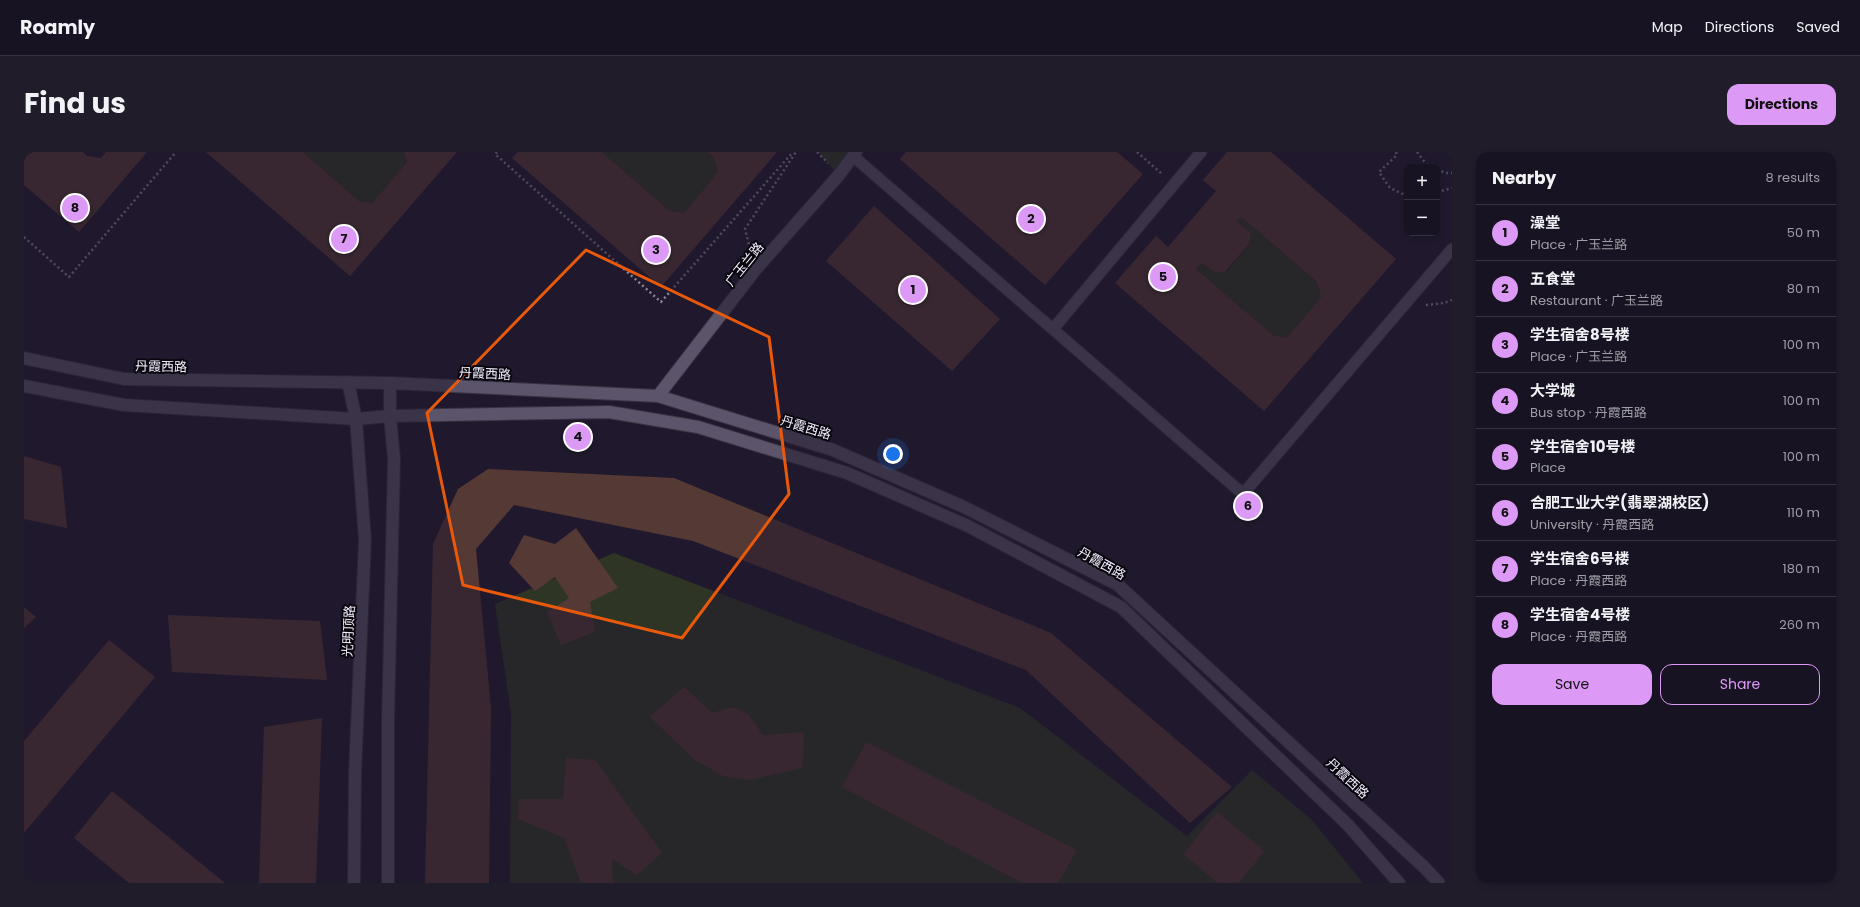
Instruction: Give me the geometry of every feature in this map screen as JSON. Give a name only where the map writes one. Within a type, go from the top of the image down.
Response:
[{"type":"main road","name":"广玉兰路","points":[[658,396],[756,270],[839,175],[854,154]]},
{"type":"main road","name":"丹霞西路","points":[[24,358],[124,379],[390,383],[658,396],[833,450],[964,507],[1118,585],[1440,883]]},
{"type":"main road","name":"光明顶路","points":[[348,382],[356,419],[366,540],[356,773],[354,883]]},
{"type":"main road","points":[[388,883],[388,721],[394,459],[390,416],[390,383]]},
{"type":"main road","points":[[24,386],[124,405],[356,419],[390,416],[608,412],[698,427],[847,473],[968,526],[1121,607],[1348,825],[1399,883]]},
{"type":"lane","points":[[1053,329],[1201,152]]},
{"type":"lane","points":[[854,154],[1243,494],[1452,249]]},
{"type":"path","points":[[24,237],[69,277],[176,152]]},
{"type":"path","points":[[496,153],[661,302],[794,152]]},
{"type":"path","points":[[756,270],[745,229],[794,152]]},
{"type":"path","points":[[1137,152],[1174,185]]},
{"type":"path","points":[[1396,152],[1397,155],[1379,172],[1390,188],[1404,195]]},
{"type":"path","points":[[1417,152],[1426,164]]},
{"type":"path","points":[[1440,170],[1445,173],[1452,173]]},
{"type":"path","points":[[1440,191],[1452,188]]},
{"type":"highlighted area","points":[[586,250],[769,337],[789,494],[682,638],[463,585],[427,413]]},
{"type":"green space","points":[[303,152],[404,152],[407,162],[372,203],[359,201]]},
{"type":"green space","points":[[602,152],[707,152],[714,158],[718,172],[684,213],[670,211]]},
{"type":"green space","points":[[817,152],[856,152],[839,175]]},
{"type":"green space","points":[[1241,217],[1317,282],[1321,297],[1287,338],[1273,335],[1196,269],[1202,263],[1215,272],[1226,272],[1249,244],[1251,233],[1237,221]]},
{"type":"green space","points":[[614,553],[1020,708],[1187,836],[1252,770],[1311,819],[1363,883],[510,883],[511,713],[495,604]]},
{"type":"building","points":[[24,152],[83,152],[87,156],[101,158],[106,152],[147,152],[79,232],[24,185]]},
{"type":"building","points":[[206,152],[303,152],[359,201],[372,203],[407,162],[404,152],[457,152],[350,276]]},
{"type":"building","points":[[518,152],[602,152],[670,211],[684,213],[718,172],[714,158],[707,152],[777,152],[661,287],[512,158]]},
{"type":"building","points":[[906,152],[1117,152],[1143,174],[1045,285],[900,159]]},
{"type":"building","points":[[1227,152],[1271,152],[1396,259],[1264,411],[1115,283],[1156,236],[1168,247],[1216,191],[1203,180]],"holes":[[[1241,217],[1317,282],[1321,297],[1287,338],[1273,335],[1196,269],[1202,263],[1215,272],[1225,272],[1249,244],[1251,233],[1237,221]]]},
{"type":"building","points":[[874,206],[1000,319],[952,371],[826,261]]},
{"type":"building","points":[[24,456],[61,467],[67,528],[24,519]]},
{"type":"building","points":[[488,469],[674,478],[1051,633],[1232,787],[1190,823],[1026,670],[693,541],[514,505],[476,549],[491,708],[489,883],[425,883],[433,544],[458,489]]},
{"type":"building","points":[[576,528],[618,588],[590,602],[595,632],[561,645],[547,612],[569,598],[555,577],[535,591],[509,563],[524,535],[555,544]]},
{"type":"building","points":[[24,607],[36,617],[24,628]]},
{"type":"building","points":[[168,615],[320,621],[327,680],[172,672]]},
{"type":"building","points":[[109,640],[155,677],[24,833],[24,741]]},
{"type":"building","points":[[684,687],[712,713],[733,707],[749,715],[763,735],[804,732],[803,768],[749,780],[723,776],[695,760],[650,717]]},
{"type":"building","points":[[322,718],[316,883],[259,883],[264,727]]},
{"type":"building","points":[[866,742],[1077,850],[1058,883],[1022,883],[842,787]]},
{"type":"building","points":[[566,758],[595,760],[662,853],[637,875],[612,859],[613,883],[581,883],[564,838],[518,819],[519,799],[563,799]]},
{"type":"building","points":[[112,791],[225,883],[129,883],[74,838]]},
{"type":"building","points":[[1217,812],[1265,851],[1238,883],[1218,883],[1183,854]]},
{"type":"place","name":"学生宿舍4号楼","points":[[75,208]]},
{"type":"place","name":"五食堂","points":[[1031,219]]},
{"type":"place","name":"学生宿舍6号楼","points":[[344,239]]},
{"type":"place","name":"学生宿舍8号楼","points":[[656,250]]},
{"type":"place","name":"学生宿舍10号楼","points":[[1163,277]]},
{"type":"place","name":"澡堂","points":[[913,290]]},
{"type":"place","name":"大学城","points":[[578,437]]},
{"type":"place","name":"合肥工业大学(翡翠湖校区)","points":[[1248,506]]}]
